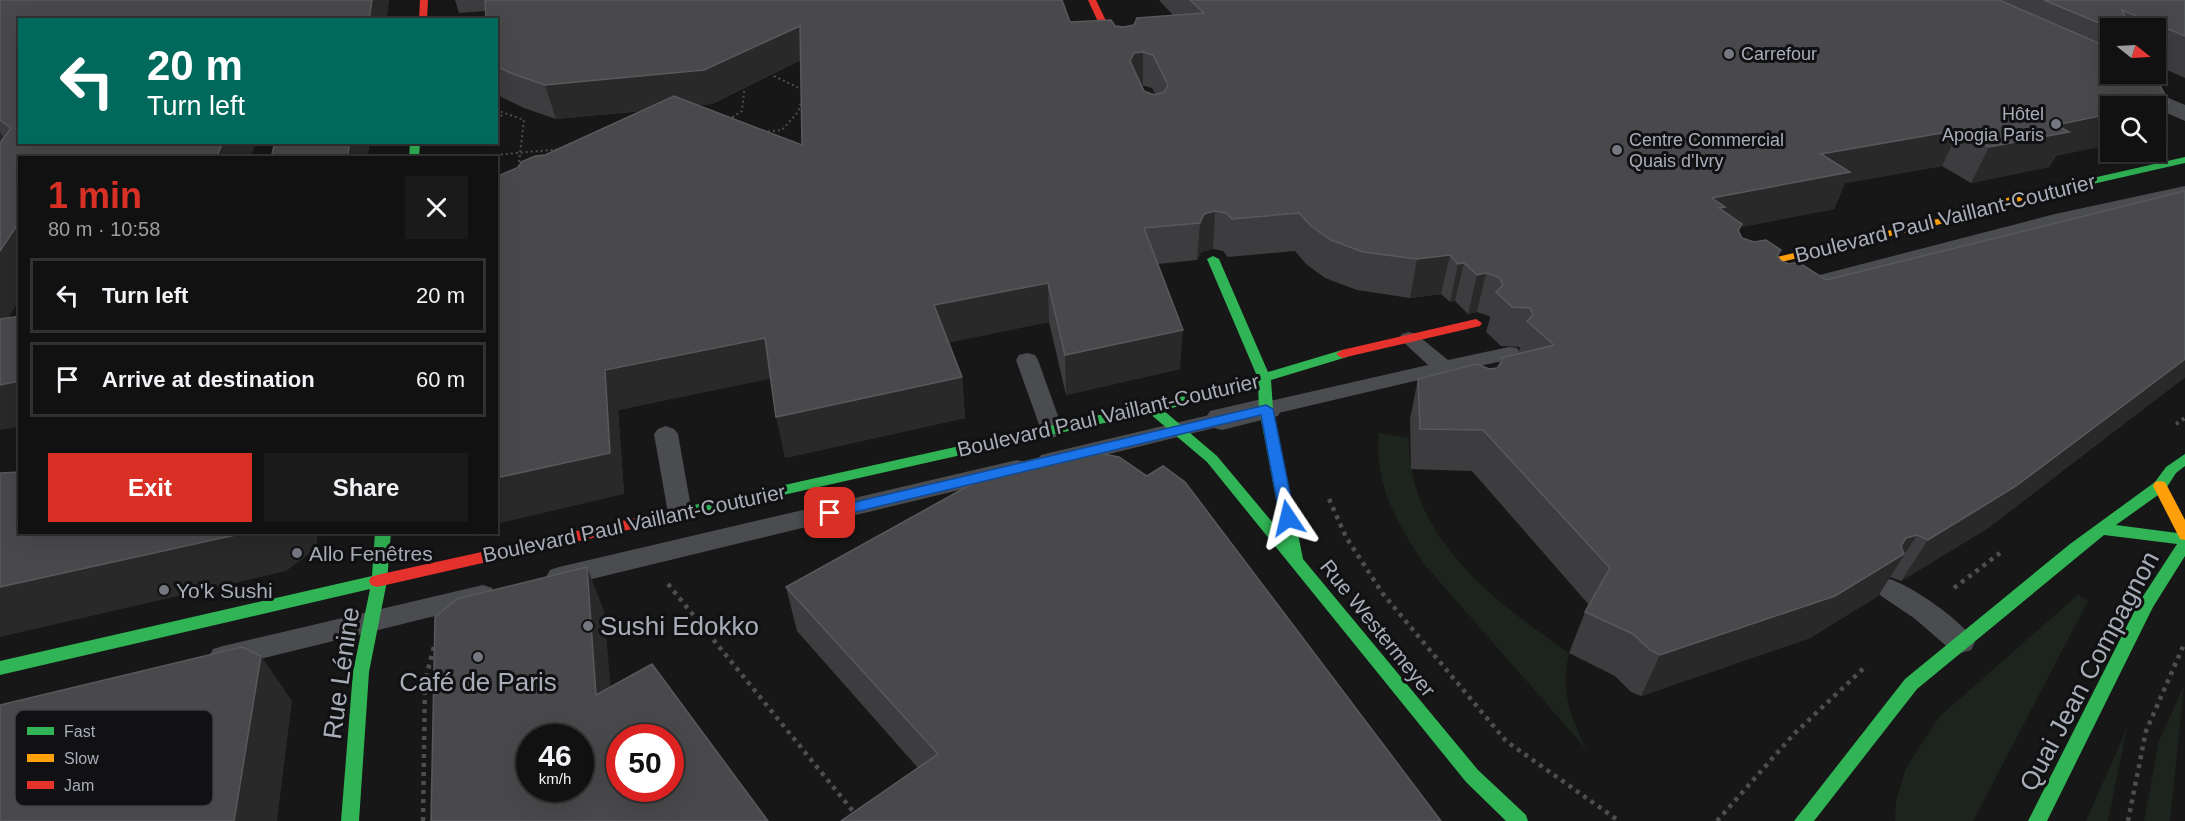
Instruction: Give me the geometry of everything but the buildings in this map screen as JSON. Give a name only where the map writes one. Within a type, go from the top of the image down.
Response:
[{"type":"main road","points":[[423,18],[424,0]]},
{"type":"main road","points":[[1092,0],[1104,26],[1118,38],[1123,51]]},
{"type":"main road","name":"Boulevard Paul Vaillant-Couturier","points":[[1739,269],[1966,215],[2017,198],[2185,160]]},
{"type":"main road","name":"Rue Westermeyer","points":[[1213,259],[1265,394],[1295,561],[1472,776],[1519,821]]},
{"type":"main road","name":"Boulevard Paul Vaillant-Couturier","points":[[0,668],[1205,396],[1265,394],[1359,349],[1476,323]]},
{"type":"main road","points":[[1152,408],[1212,459],[1295,561]]},
{"type":"main road","points":[[1803,821],[1911,684],[2075,548],[2160,486],[2171,470],[2185,459]]},
{"type":"main road","points":[[2160,486],[2185,535]]},
{"type":"main road","points":[[2103,529],[2185,542]]},
{"type":"main road","name":"Rue Lénine","points":[[350,821],[361,672],[379,581],[383,534]]},
{"type":"main road","name":"Quai Jean Compagnon","points":[[2037,821],[2145,604],[2185,542]]},
{"type":"street","points":[[2120,84],[2185,114]]},
{"type":"street","name":"Boulevard Paul Vaillant-Couturier","points":[[1222,419],[1265,394]]},
{"type":"lane","name":"Boulevard Paul Vaillant-Couturier","points":[[1783,291],[2055,219],[2185,191]]},
{"type":"lane","points":[[1409,338],[1444,366],[1466,388]]},
{"type":"lane","name":"Boulevard Paul Vaillant-Couturier","points":[[1265,394],[1444,366],[1509,353]]},
{"type":"lane","points":[[1027,360],[1052,430]]},
{"type":"lane","name":"Boulevard Paul Vaillant-Couturier","points":[[194,664],[1222,419]]},
{"type":"lane","points":[[666,434],[680,513]]},
{"type":"lane","points":[[1890,589],[1924,611],[1961,642]]},
{"type":"path","points":[[759,132],[782,130],[798,112],[805,91],[774,76],[771,68]]},
{"type":"path","points":[[725,122],[742,111],[745,80]]},
{"type":"path","points":[[498,111],[524,120],[522,152],[516,179]]},
{"type":"path","points":[[498,117],[506,113]]},
{"type":"path","points":[[481,156],[569,148]]},
{"type":"path","name":"Rue Westermeyer","points":[[1327,495],[1346,537],[1383,594],[1506,741],[1619,821]]},
{"type":"path","points":[[645,557],[861,821]]},
{"type":"path","points":[[2128,821],[2146,731],[2185,642]]},
{"type":"path","points":[[423,821],[425,681]]},
{"type":"shaded area","points":[[1379,433],[1409,438],[1412,474],[1423,506],[1439,536],[1461,564],[1513,612],[1569,653],[1566,667],[1568,703],[1587,750],[1425,565],[1415,550],[1397,519],[1384,486],[1378,451]]},
{"type":"shaded area","points":[[2078,595],[2088,601],[1973,821],[1895,821],[1896,801],[1906,768],[1939,717]]},
{"type":"shaded area","points":[[2184,686],[2170,821],[2144,821],[2159,741]]},
{"type":"shaded area","points":[[2127,728],[2108,821],[2086,821]]},
{"type":"traffic: fast","points":[[414,156],[415,144]]},
{"type":"traffic: fast","points":[[2053,190],[2185,160]]},
{"type":"traffic: fast","points":[[1213,259],[1264,378],[1266,409],[1295,559]]},
{"type":"traffic: fast","points":[[640,522],[1205,396],[1342,354]]},
{"type":"traffic: fast","points":[[1152,408],[1212,459],[1472,776],[1519,821]]},
{"type":"traffic: fast","points":[[1803,821],[1911,684],[2075,548],[2160,486],[2171,470],[2185,459]]},
{"type":"traffic: fast","points":[[2103,529],[2185,540]]},
{"type":"traffic: fast","points":[[350,821],[361,672],[379,581],[383,534]]},
{"type":"traffic: fast","points":[[2037,821],[2146,604],[2185,544]]},
{"type":"traffic: fast","points":[[0,668],[377,581]]},
{"type":"traffic: slow","points":[[1739,269],[1966,215],[2017,198],[2053,190]]},
{"type":"traffic: slow","points":[[2160,486],[2185,535]]},
{"type":"traffic: jam","points":[[423,18],[424,0]]},
{"type":"traffic: jam","points":[[1092,0],[1104,26],[1118,38],[1123,51]]},
{"type":"traffic: jam","points":[[1342,354],[1476,323]]},
{"type":"traffic: jam","points":[[377,581],[640,522]]},
{"type":"place","name":"Carrefour","points":[[1729,54]]},
{"type":"place","name":"Hôtel Apogia Paris","points":[[2056,124]]},
{"type":"place","name":"Centre Commercial Quais d'Ivry","points":[[1617,150]]},
{"type":"place","name":"Allo Fenêtres","points":[[297,553]]},
{"type":"place","name":"Yo'k Sushi","points":[[164,590]]},
{"type":"place","name":"Sushi Edokko","points":[[588,626]]},
{"type":"place","name":"Café de Paris","points":[[478,657]]},
{"type":"route","points":[[830,513],[1266,409],[1288,518]]}]
